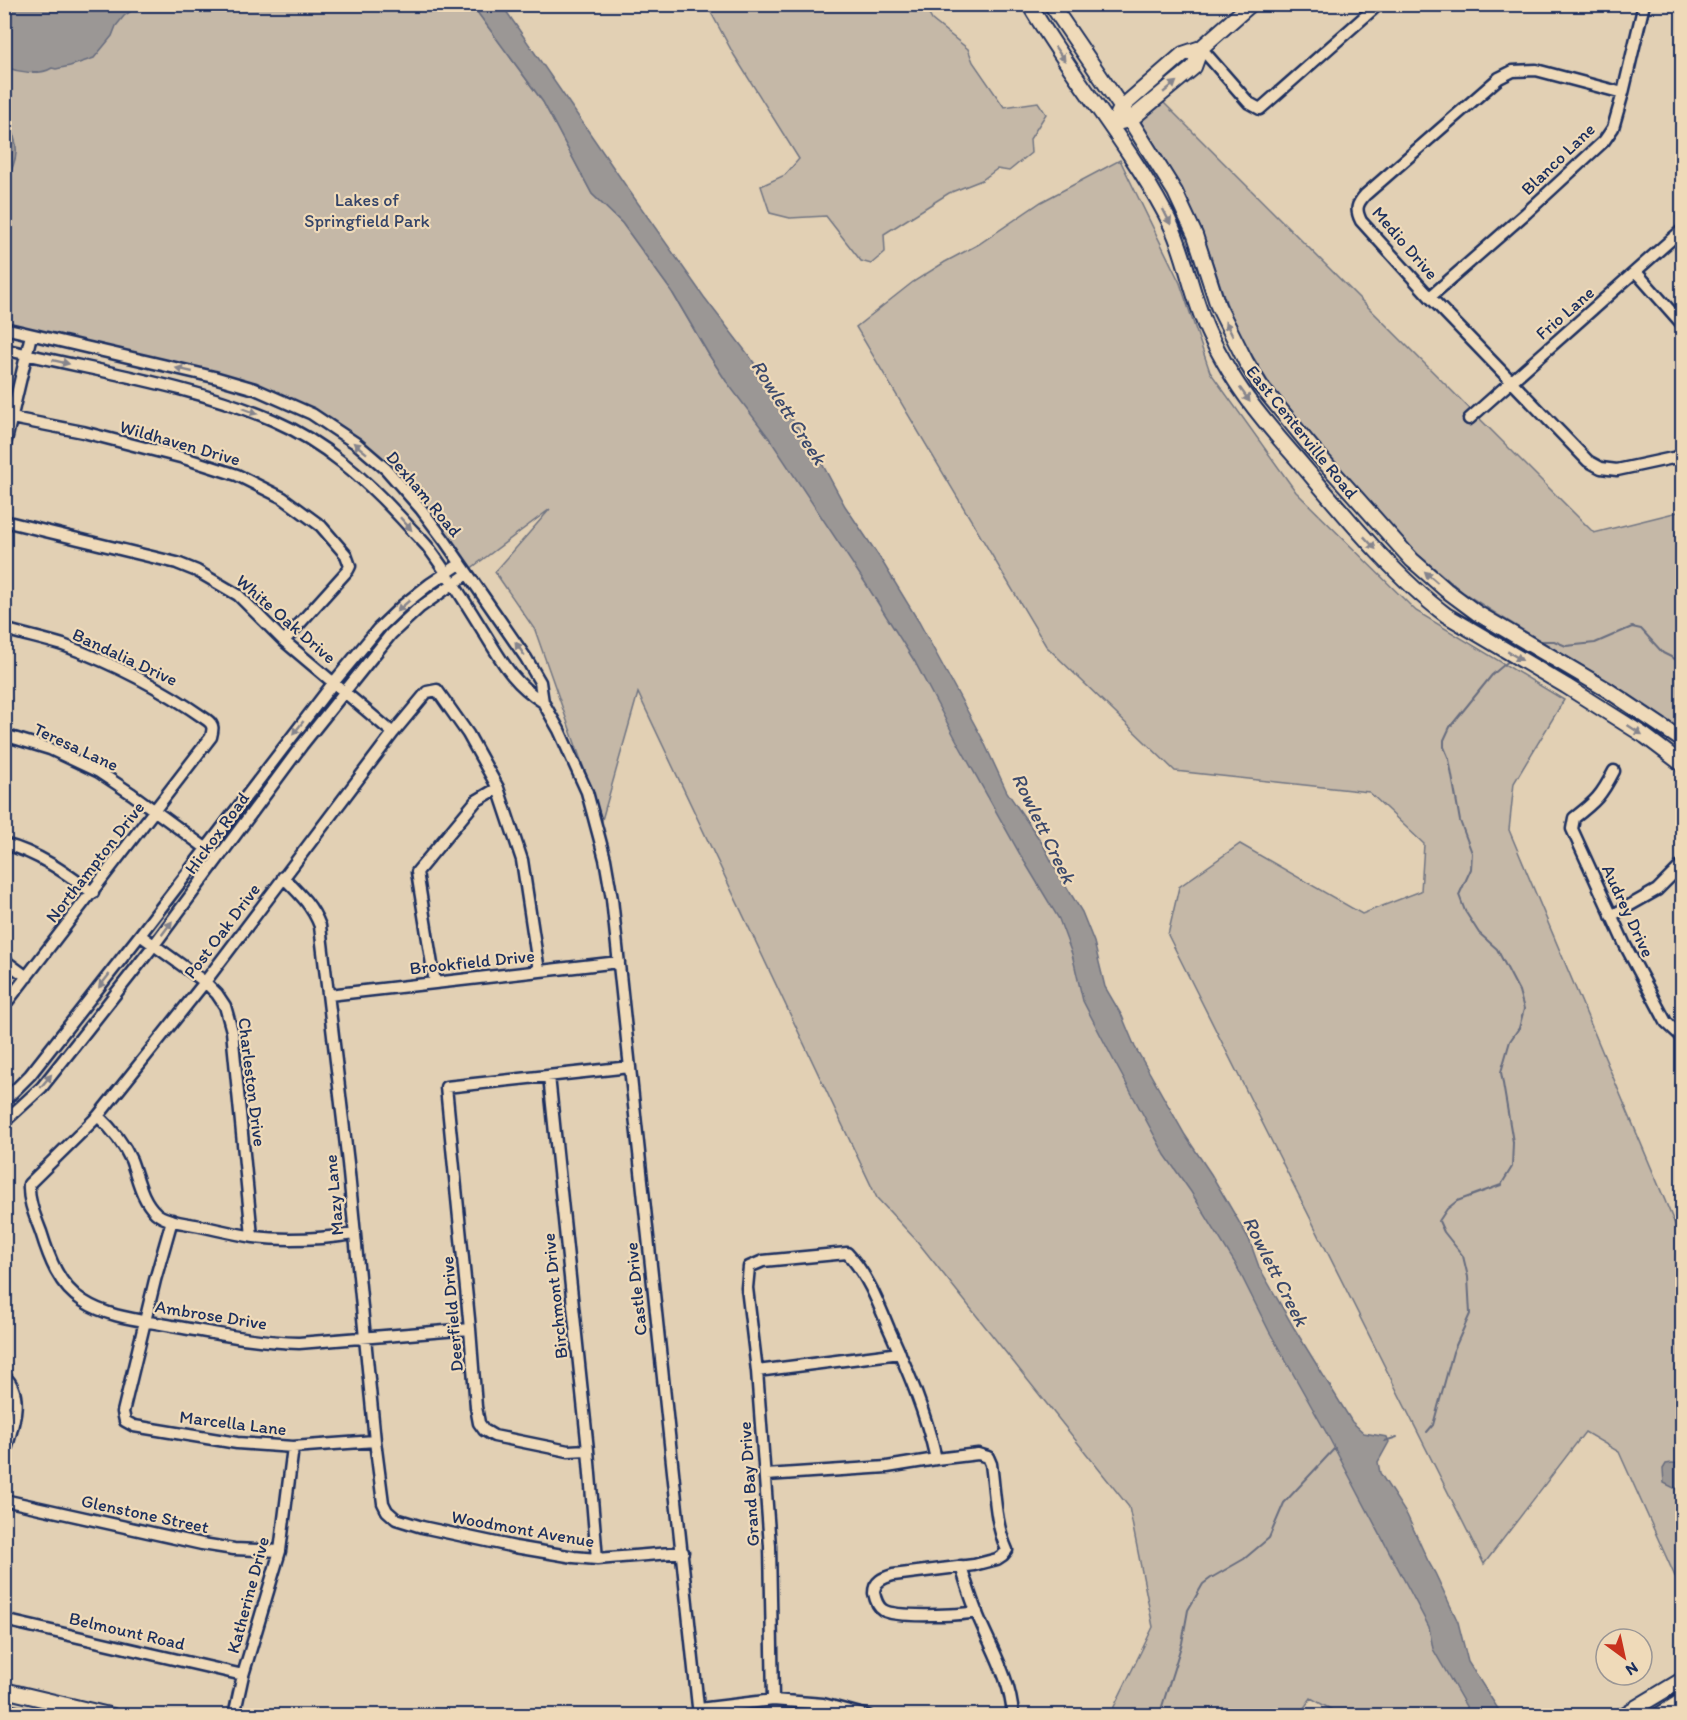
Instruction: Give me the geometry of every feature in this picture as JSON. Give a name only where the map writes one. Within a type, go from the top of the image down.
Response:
[{"type":"main road","name":"East Centerville Road","points":[[1029,4],[1166,213],[1210,335],[1242,391],[1372,546],[1428,601],[1446,615],[1563,684],[1645,736],[1683,764]]},
{"type":"main road","name":"East Centerville Road","points":[[1052,4],[1130,120],[1185,211],[1218,306],[1260,385],[1311,447],[1412,560],[1438,583],[1477,613],[1644,713],[1683,740]]},
{"type":"main road","points":[[1110,125],[1121,108],[1183,54],[1201,48],[1251,4]]},
{"type":"main road","points":[[1110,125],[1130,120],[1194,67],[1201,48]]},
{"type":"main road","points":[[1622,1716],[1683,1680]]},
{"type":"main road","points":[[4,1690],[113,1716]]},
{"type":"main road","points":[[1659,1716],[1683,1701]]},
{"type":"main road","points":[[4,1711],[26,1716]]},
{"type":"street","points":[[1201,48],[1249,103],[1260,109],[1379,4]]},
{"type":"street","name":"Blanco Lane","points":[[1430,297],[1604,141],[1613,128],[1644,4]]},
{"type":"street","name":"Medio Drive","points":[[1623,93],[1536,70],[1513,71],[1499,78],[1365,195],[1357,206],[1356,212],[1361,221],[1430,297],[1588,460],[1601,468],[1617,470],[1683,456]]},
{"type":"street","name":"Frio Lane","points":[[1469,419],[1683,230]]},
{"type":"street","points":[[1636,273],[1683,324]]},
{"type":"street","name":"Dexham Road","points":[[4,328],[214,377],[255,389],[312,414],[357,444],[386,469],[421,509],[526,658],[540,682],[543,702],[572,757],[587,792],[605,859]]},
{"type":"street","points":[[4,449],[31,335]]},
{"type":"street","name":"Dexham Road","points":[[4,349],[214,398],[275,420],[320,445],[366,481],[426,546],[512,676],[529,693],[543,702]]},
{"type":"street","name":"Wildhaven Drive","points":[[12,418],[83,432],[184,458],[237,475],[284,498],[321,526],[346,555],[350,566],[284,641]]},
{"type":"street","name":"White Oak Drive","points":[[4,521],[177,563],[197,571],[238,595],[284,641],[393,733]]},
{"type":"street","name":"Hickox Road","points":[[4,1101],[30,1075],[333,682],[378,629],[402,606],[460,564]]},
{"type":"street","name":"Hickox Road","points":[[4,1122],[48,1080],[154,945],[302,745],[392,634],[419,608],[467,574]]},
{"type":"street","name":"Bandalia Drive","points":[[4,629],[71,648],[174,696],[212,724],[212,737]]},
{"type":"street","name":"Post Oak Drive","points":[[29,1184],[98,1116],[204,982],[393,733],[423,696],[431,690],[437,690],[447,702],[498,788]]},
{"type":"street","name":"Teresa Lane","points":[[4,735],[50,750],[99,772],[219,858]]},
{"type":"street","name":"Northampton Drive","points":[[4,1006],[212,737]]},
{"type":"street","name":"Audrey Drive","points":[[1614,771],[1593,804],[1574,818],[1572,829],[1625,945],[1666,1022],[1683,1037]]},
{"type":"street","points":[[435,983],[417,872],[476,801],[498,788],[522,860],[539,971]]},
{"type":"street","points":[[4,844],[37,856],[93,893]]},
{"type":"street","name":"Castle Drive","points":[[605,859],[619,962],[699,1713]]},
{"type":"street","points":[[1611,916],[1658,890],[1683,865]]},
{"type":"street","name":"Mazy Lane","points":[[283,877],[307,900],[320,926],[348,1163],[375,1441],[383,1503],[387,1511],[396,1519]]},
{"type":"street","name":"Charleston Drive","points":[[140,935],[204,982],[217,994],[225,1006],[232,1031],[252,1236]]},
{"type":"street","points":[[4,960],[27,977]]},
{"type":"street","name":"Brookfield Drive","points":[[329,995],[619,962]]},
{"type":"street","points":[[549,1076],[630,1068]]},
{"type":"street","name":"Deerfield Drive","points":[[549,1076],[446,1087],[476,1407],[479,1423],[484,1430],[494,1436],[545,1447],[588,1450]]},
{"type":"street","name":"Birchmont Drive","points":[[549,1076],[588,1450],[597,1559]]},
{"type":"street","points":[[98,1116],[113,1130],[122,1143],[142,1192],[157,1214],[172,1220],[275,1239],[320,1239],[354,1234]]},
{"type":"street","name":"Ambrose Drive","points":[[29,1184],[28,1195],[49,1257],[64,1284],[82,1301],[105,1312],[208,1333],[271,1342],[299,1343],[470,1329]]},
{"type":"street","points":[[145,1321],[172,1220]]},
{"type":"street","name":"Grand Bay Drive","points":[[773,1700],[770,1546],[757,1371],[747,1288],[749,1267],[763,1261],[847,1252],[872,1288],[900,1353]]},
{"type":"street","name":"Marcella Lane","points":[[145,1321],[123,1412],[125,1421],[134,1426],[237,1443],[293,1447],[375,1441]]},
{"type":"street","points":[[757,1371],[900,1353],[930,1430],[936,1459]]},
{"type":"street","points":[[4,1376],[12,1384],[17,1403],[4,1457]]},
{"type":"street","name":"Katherine Drive","points":[[234,1716],[243,1675],[280,1551],[293,1447]]},
{"type":"street","points":[[766,1475],[886,1467],[978,1454],[988,1457],[1003,1541],[1007,1550],[1003,1555],[997,1559],[961,1566],[893,1575],[881,1579],[876,1584],[874,1593],[883,1610],[892,1612],[941,1615],[976,1612]]},
{"type":"street","name":"Glenstone Street","points":[[4,1500],[202,1544],[234,1549],[280,1551]]},
{"type":"street","name":"Woodmont Avenue","points":[[396,1519],[422,1527],[515,1547],[574,1557],[597,1559],[683,1552]]},
{"type":"street","points":[[961,1566],[976,1612],[1002,1670],[1011,1698],[1013,1716]]},
{"type":"street","name":"Belmount Road","points":[[4,1620],[243,1675]]},
{"type":"street","points":[[699,1713],[773,1700],[823,1704],[868,1716]]},
{"type":"green space","name":"Lakes of Springfield Park","points":[[5,5],[472,5],[543,102],[592,194],[622,223],[672,292],[726,381],[731,377],[979,741],[1102,1008],[1229,1222],[1482,1715],[1341,1715],[1311,1698],[1299,1715],[1110,1715],[1153,1627],[1129,1507],[917,1241],[877,1198],[638,693],[602,820],[535,630],[495,572],[550,509],[470,569],[401,479],[286,398],[5,322]]},
{"type":"green space","points":[[707,5],[924,5],[932,20],[968,49],[973,62],[1004,107],[1038,102],[1046,114],[1030,139],[1031,153],[1009,171],[997,169],[982,180],[949,193],[884,234],[885,252],[871,264],[861,261],[826,216],[790,218],[770,213],[761,186],[785,175],[799,159],[734,55]]},
{"type":"green space","points":[[1160,99],[1594,533],[1682,511],[1682,730],[1624,691],[1464,593],[1414,551],[1273,390],[1247,347],[1228,308],[1205,240],[1183,190],[1141,122],[1143,115]]},
{"type":"green space","points":[[1120,160],[1180,283],[1210,372],[1296,492],[1416,611],[1564,700],[1514,783],[1509,830],[1682,1241],[1682,1592],[1619,1452],[1585,1432],[1484,1564],[1168,935],[1179,887],[1240,844],[1362,914],[1421,891],[1424,844],[1369,792],[1175,771],[1046,646],[856,327],[913,282],[979,244],[1041,202]]},
{"type":"shaded area","points":[[4,5],[153,5],[133,10],[124,16],[112,36],[94,58],[70,66],[35,73],[5,67]]},
{"type":"shaded area","points":[[472,5],[502,5],[628,189],[704,297],[750,357],[820,460],[845,506],[919,622],[983,740],[1007,792],[1042,843],[1082,912],[1094,942],[1105,987],[1122,1016],[1135,1047],[1185,1135],[1249,1239],[1259,1267],[1294,1328],[1352,1422],[1364,1433],[1387,1437],[1389,1442],[1378,1462],[1380,1473],[1407,1515],[1458,1622],[1468,1662],[1502,1715],[1471,1715],[1433,1649],[1429,1627],[1327,1434],[1269,1331],[1235,1263],[1165,1155],[1113,1059],[1083,1001],[1072,954],[1059,919],[1021,856],[915,662],[769,438],[726,381],[672,292],[622,223],[592,194],[543,102]]},
{"type":"shaded area","points":[[5,118],[14,135],[16,151],[13,166],[5,184]]},
{"type":"shaded area","points":[[1666,1464],[1682,1464],[1682,1487],[1674,1488],[1664,1483],[1663,1469]]},
{"type":"waterway","points":[[1534,641],[1554,641],[1566,646],[1595,643],[1632,627],[1641,629],[1663,653],[1675,659],[1682,657]]},
{"type":"waterway","points":[[1427,1432],[1433,1425],[1453,1352],[1470,1314],[1468,1277],[1463,1256],[1444,1232],[1439,1221],[1447,1209],[1457,1201],[1501,1185],[1512,1167],[1513,1142],[1501,1072],[1510,1041],[1519,1028],[1524,1009],[1519,991],[1497,949],[1479,933],[1465,911],[1459,895],[1471,869],[1472,853],[1460,821],[1444,740],[1450,727],[1492,675],[1511,659]]},
{"type":"waterway","points":[[1385,1441],[1397,1437]]},
{"type":"waterway","points":[[1159,1716],[1182,1643],[1188,1610],[1203,1584],[1244,1559],[1269,1538],[1284,1503],[1335,1448]]},
{"type":"water label","name":"Rowlett Creek","points":[[789,412]]},
{"type":"water label","name":"Rowlett Creek","points":[[1044,828]]},
{"type":"water label","name":"Rowlett Creek","points":[[1276,1271]]}]
